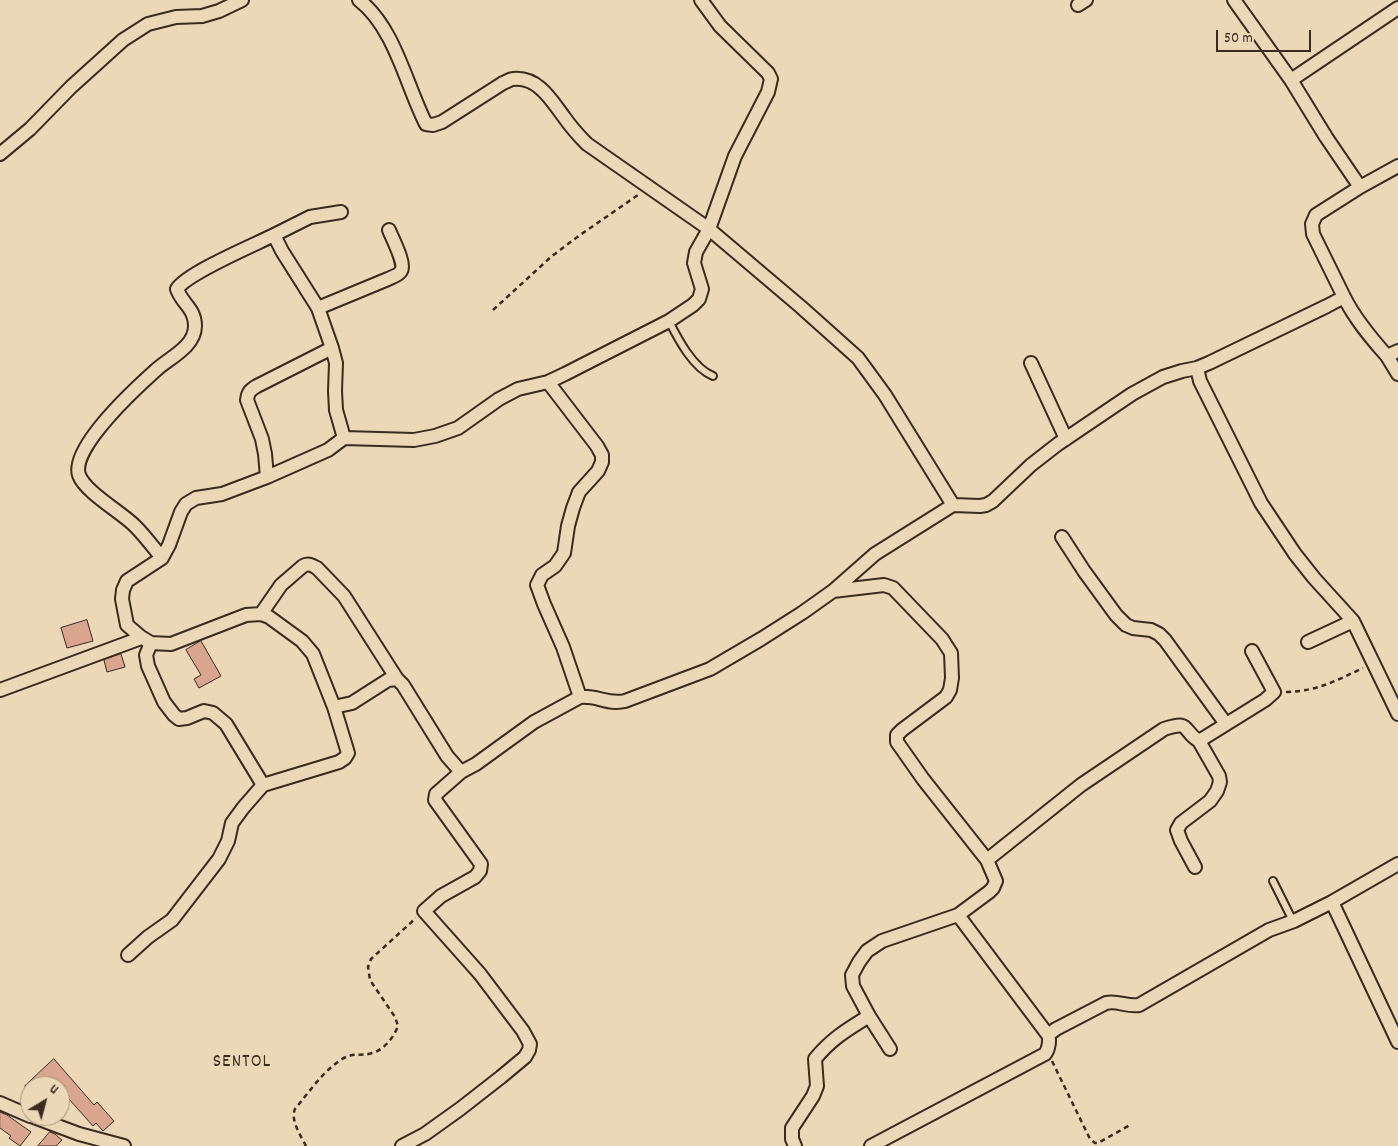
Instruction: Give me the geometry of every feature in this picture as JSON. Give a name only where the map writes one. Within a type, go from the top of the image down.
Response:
[{"type":"street","points":[[0,154],[30,129],[71,87],[123,40],[148,24],[176,17],[202,16],[219,11],[242,0]]},
{"type":"street","points":[[359,0],[380,21],[426,124],[433,125],[442,122],[503,83],[513,79],[524,80],[538,86],[547,94],[586,144],[709,229],[858,358],[885,395],[953,505]]},
{"type":"street","points":[[146,640],[127,625],[122,599],[123,590],[128,581],[162,558],[169,545],[180,512],[186,504],[196,498],[222,494],[267,477],[328,450],[344,438],[414,440],[435,436],[458,428],[499,398],[518,389],[548,382],[669,321],[700,299],[702,289],[694,263],[696,252],[709,229],[735,156],[768,92],[771,79],[768,73],[720,26],[701,0]]},
{"type":"street","points":[[1234,0],[1290,80],[1360,187]]},
{"type":"street","points":[[1290,80],[1398,8]]},
{"type":"street","points":[[1398,166],[1316,215],[1312,224],[1312,234],[1349,307],[1363,329],[1392,354],[1398,374]]},
{"type":"street","points":[[162,558],[135,526],[85,484],[78,474],[81,457],[95,433],[121,403],[184,347],[192,337],[195,327],[193,314],[189,306],[179,295],[177,289],[180,285],[206,268],[310,217],[341,212]]},
{"type":"street","points":[[318,308],[398,275],[402,271],[401,259],[389,230]]},
{"type":"street","points":[[274,235],[318,308],[332,348],[336,363],[336,410],[344,438]]},
{"type":"street","points":[[402,1146],[425,1134],[488,1088],[524,1057],[529,1050],[530,1044],[518,1024],[480,974],[424,911],[441,896],[475,877],[480,871],[480,864],[435,800],[436,794],[461,772],[476,764],[534,722],[580,697],[595,697],[617,703],[625,702],[710,669],[794,618],[834,591],[874,554],[953,505],[986,505],[1031,464],[1132,394],[1163,377],[1197,368],[1344,296]]},
{"type":"street","points":[[267,477],[264,446],[247,400],[250,390],[332,348]]},
{"type":"street","points":[[1032,363],[1066,439]]},
{"type":"street","points":[[1197,368],[1200,381],[1261,503],[1295,554],[1353,621],[1375,663],[1398,714]]},
{"type":"street","points":[[548,382],[602,454],[602,462],[598,471],[579,492],[568,526],[564,553],[555,566],[542,575],[537,585],[563,647],[580,697]]},
{"type":"street","points":[[1062,537],[1116,615],[1126,625],[1133,628],[1151,630],[1159,634],[1226,724]]},
{"type":"street","points":[[261,614],[281,586],[303,566],[306,564],[317,568],[344,596],[397,680],[403,685],[448,756],[461,772]]},
{"type":"street","points":[[834,591],[884,585],[892,588],[942,639],[951,654],[952,678],[950,690],[946,697],[902,730],[897,735],[897,742],[923,779],[987,860],[996,881],[993,888],[958,915],[882,941],[867,951],[852,975],[853,986],[890,1049]]},
{"type":"street","points":[[0,690],[146,640],[172,644],[246,615],[261,614],[269,617],[302,642],[313,654],[334,707],[348,753],[345,758],[339,762],[263,785],[232,823],[228,841],[219,859],[172,920],[148,937],[128,955]]},
{"type":"street","points":[[1308,642],[1353,621]]},
{"type":"street","points":[[146,640],[148,666],[164,702],[174,715],[180,719],[188,718],[204,711],[213,713],[226,724],[263,785]]},
{"type":"street","points":[[1200,741],[1265,700],[1274,692],[1252,652]]},
{"type":"street","points":[[334,707],[352,703],[388,680],[397,680]]},
{"type":"street","points":[[987,860],[1081,785],[1164,729],[1177,725],[1186,727],[1194,738],[1200,741],[1219,776],[1220,782],[1217,791],[1210,801],[1181,823],[1177,830],[1195,867]]},
{"type":"street","points":[[1048,1035],[1106,1002],[1112,1001],[1139,1006],[1269,930],[1293,921],[1332,902],[1398,864]]},
{"type":"street","points":[[1332,902],[1398,1042]]},
{"type":"street","points":[[871,1146],[1045,1054],[1047,1051],[1048,1035],[958,915]]},
{"type":"street","points":[[795,1146],[792,1138],[792,1128],[813,1096],[817,1086],[816,1059],[825,1047],[869,1016]]},
{"type":"street","points":[[0,1103],[20,1112]]},
{"type":"street","points":[[57,1126],[124,1146]]},
{"type":"lane","points":[[669,321],[677,338],[696,363],[706,373],[713,376]]},
{"type":"lane","points":[[1273,881],[1293,921]]},
{"type":"path","points":[[493,310],[552,256],[580,234],[649,187]]},
{"type":"path","points":[[1274,692],[1297,692],[1324,687],[1375,663]]},
{"type":"path","points":[[306,1146],[294,1120],[293,1113],[295,1109],[327,1071],[341,1059],[355,1054],[373,1053],[385,1046],[394,1036],[398,1026],[395,1017],[370,980],[368,967],[371,959],[424,911]]},
{"type":"path","points":[[1047,1051],[1090,1139],[1098,1143],[1130,1125]]},
{"type":"building","points":[[87,620],[93,641],[67,648],[61,628]]},
{"type":"building","points":[[201,641],[221,676],[199,688],[194,679],[201,675],[186,650]]},
{"type":"building","points":[[121,654],[125,667],[107,672],[104,660]]},
{"type":"building","points":[[54,1059],[69,1076],[36,1076]]},
{"type":"building","points":[[70,1077],[94,1105],[97,1102],[114,1121],[103,1131],[96,1123],[93,1126],[70,1100]]},
{"type":"building","points":[[0,1112],[31,1132],[20,1146],[0,1128]]},
{"type":"building","points":[[50,1132],[62,1140],[56,1146],[38,1146]]},
{"type":"district","name":"SENTOL","points":[[242,1063]]}]
